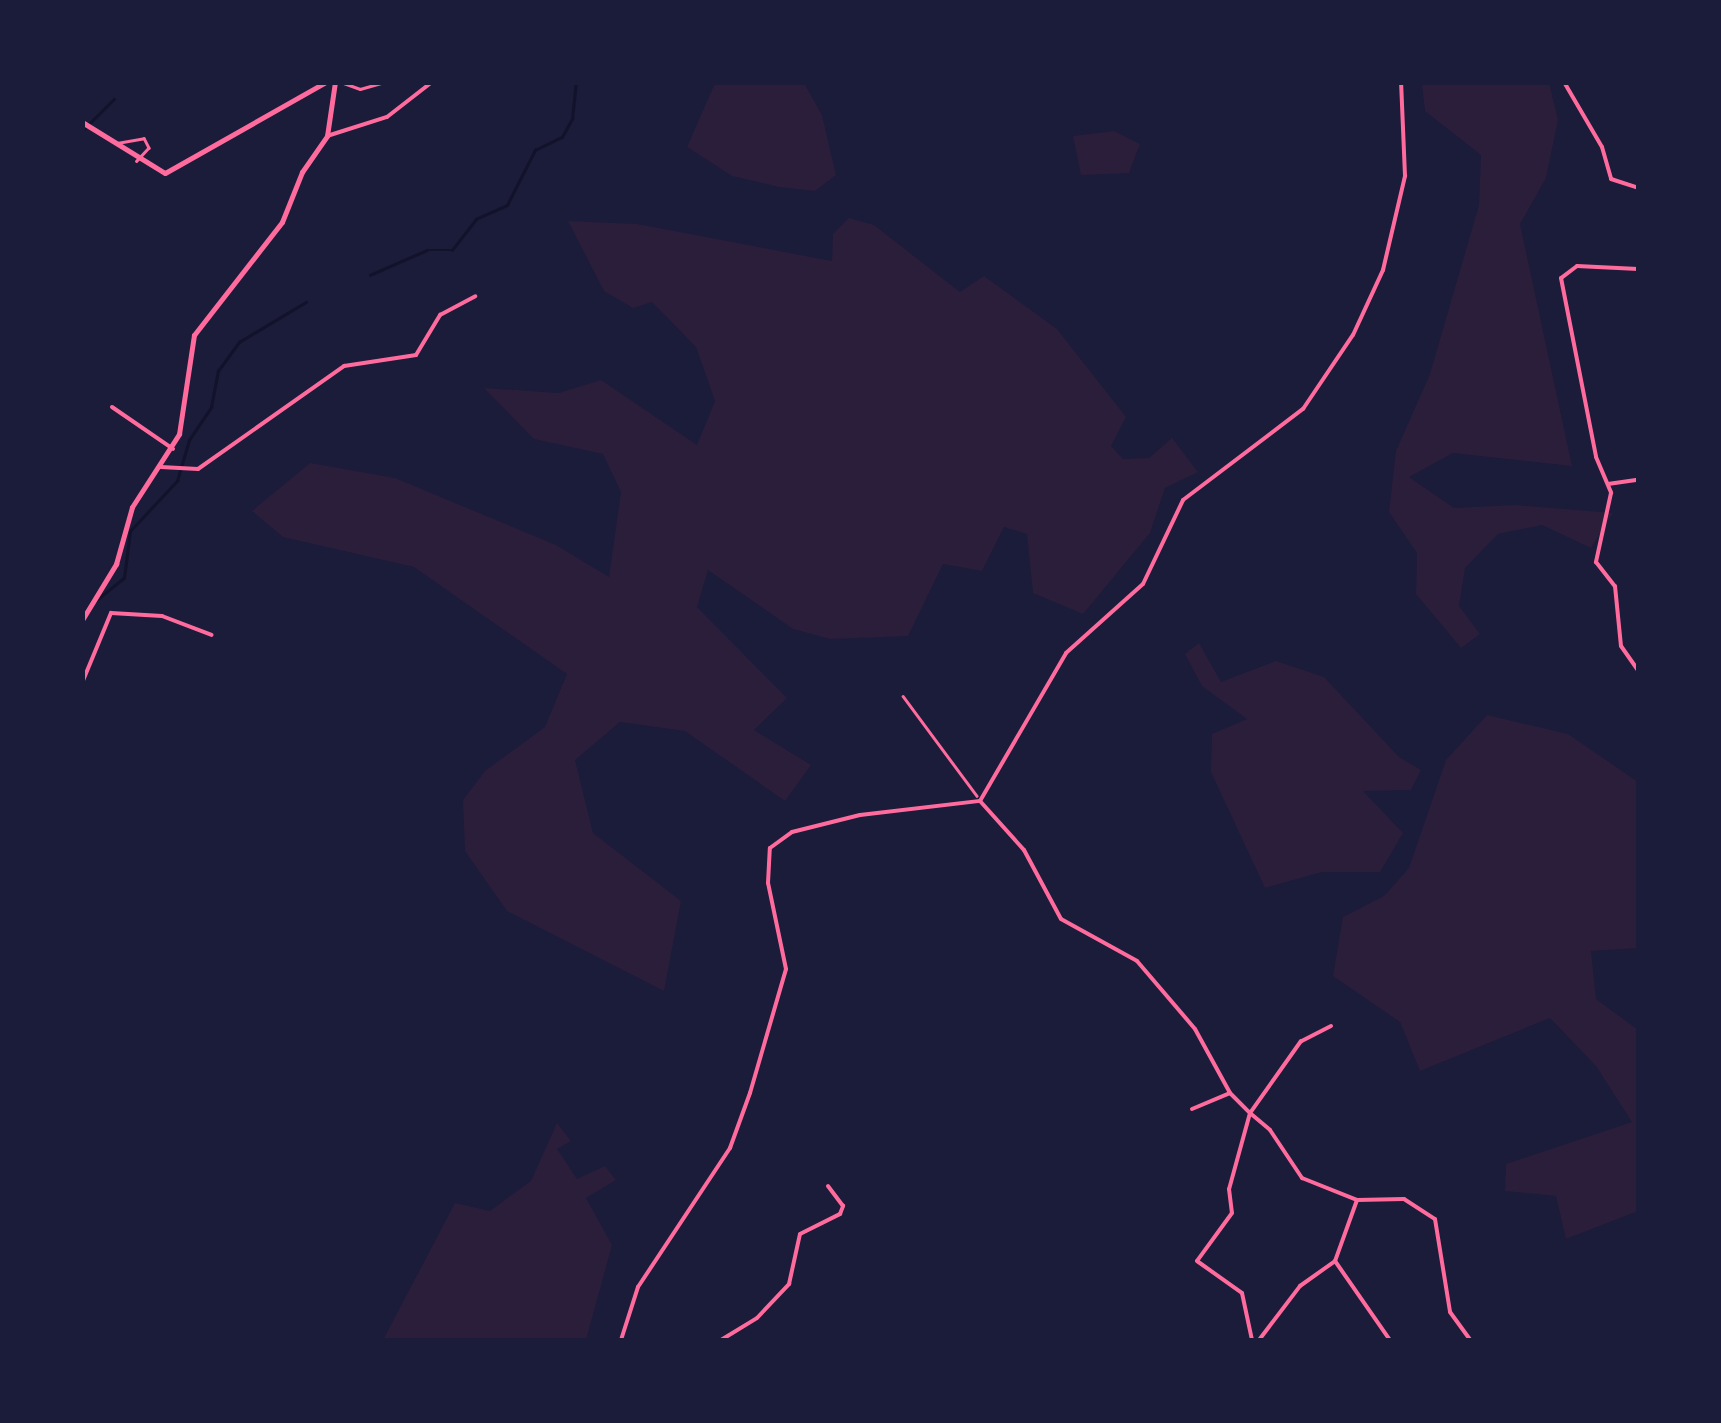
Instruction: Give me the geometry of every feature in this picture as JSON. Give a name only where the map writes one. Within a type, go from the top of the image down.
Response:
[{"type":"street","points":[[83,122],[158,172],[172,171],[326,82]]},
{"type":"street","points":[[84,616],[116,564],[132,507],[173,449],[190,354],[202,319],[268,248],[302,172],[327,136],[338,82]]},
{"type":"street","points":[[327,136],[387,117],[432,82]]},
{"type":"street","points":[[621,1340],[638,1287],[723,1160],[750,1092],[786,969],[767,870],[770,848],[792,832],[899,806],[943,810],[980,801],[1066,653],[1144,584],[1184,500],[1303,409],[1353,335],[1383,270],[1405,176],[1401,82]]},
{"type":"street","points":[[1564,82],[1602,146],[1611,178],[1638,188]]},
{"type":"street","points":[[1638,270],[1577,266],[1561,278],[1596,457],[1608,484],[1611,507],[1596,562],[1615,586],[1622,646],[1638,670]]},
{"type":"street","points":[[161,467],[179,472],[210,462],[305,387],[344,366],[416,356],[440,315],[475,296]]},
{"type":"street","points":[[112,407],[173,449]]},
{"type":"street","points":[[1608,484],[1638,480]]},
{"type":"street","points":[[82,683],[112,612],[162,616],[212,634]]},
{"type":"street","points":[[980,801],[1024,850],[1061,919],[1138,961],[1195,1029],[1230,1093],[1270,1130],[1302,1178],[1357,1200],[1404,1199],[1435,1219],[1450,1312],[1470,1340]]},
{"type":"street","points":[[1256,1340],[1242,1292],[1198,1260],[1232,1213],[1229,1189],[1250,1114],[1301,1041],[1331,1026]]},
{"type":"street","points":[[1192,1109],[1230,1093]]},
{"type":"street","points":[[721,1340],[757,1318],[788,1284],[800,1234],[840,1214],[843,1206],[828,1186]]},
{"type":"street","points":[[1357,1200],[1340,1234],[1336,1261],[1390,1340]]},
{"type":"street","points":[[1256,1340],[1300,1286],[1336,1261]]},
{"type":"lane","points":[[338,82],[360,89],[384,82]]},
{"type":"lane","points":[[115,143],[144,138],[150,148],[138,160]]},
{"type":"path","points":[[903,696],[980,801]]},
{"type":"shaded area","points":[[715,83],[804,83],[822,115],[836,175],[815,191],[779,187],[732,176],[687,147]]},
{"type":"shaded area","points":[[1422,83],[1549,83],[1558,120],[1546,178],[1520,224],[1572,466],[1453,453],[1409,477],[1454,508],[1515,505],[1613,513],[1591,548],[1542,525],[1498,534],[1465,568],[1459,606],[1480,634],[1461,648],[1416,594],[1417,553],[1389,512],[1396,451],[1430,374],[1479,205],[1481,155],[1425,111]]},
{"type":"shaded area","points":[[1114,131],[1140,144],[1129,173],[1081,175],[1073,136]]},
{"type":"shaded area","points":[[849,218],[874,225],[960,292],[984,276],[1057,329],[1126,417],[1111,446],[1123,459],[1149,458],[1172,438],[1198,472],[1165,488],[1150,533],[1083,614],[1033,593],[1027,534],[1004,527],[982,571],[943,564],[908,636],[830,639],[793,629],[708,570],[697,607],[787,698],[754,730],[811,765],[785,801],[685,731],[620,722],[575,760],[593,833],[681,901],[664,991],[507,911],[465,851],[463,800],[485,771],[545,727],[567,674],[414,567],[283,537],[252,511],[310,463],[395,478],[556,545],[609,577],[621,492],[603,454],[534,439],[484,388],[559,393],[601,380],[697,445],[715,401],[696,347],[652,302],[633,308],[604,291],[568,221],[637,224],[832,261],[833,234]]},
{"type":"shaded area","points":[[1199,643],[1221,682],[1276,661],[1324,677],[1399,757],[1421,770],[1411,790],[1363,791],[1403,833],[1380,872],[1322,872],[1265,888],[1211,772],[1212,734],[1247,719],[1202,686],[1185,654]]},
{"type":"shaded area","points":[[1487,715],[1568,734],[1638,782],[1638,948],[1591,951],[1596,999],[1638,1030],[1638,1211],[1566,1239],[1556,1196],[1505,1191],[1506,1164],[1632,1122],[1596,1066],[1550,1018],[1420,1071],[1400,1022],[1333,976],[1343,917],[1384,896],[1409,868],[1446,760]]},
{"type":"shaded area","points":[[557,1123],[571,1141],[557,1149],[577,1179],[605,1166],[616,1180],[586,1198],[612,1245],[586,1340],[383,1340],[455,1203],[490,1211],[531,1181]]},
{"type":"waterway","points":[[370,275],[427,250],[452,250],[476,219],[507,205],[535,150],[562,137],[572,119],[576,82]]},
{"type":"waterway","points":[[82,131],[114,99]]},
{"type":"waterway","points":[[94,602],[124,578],[130,531],[177,481],[189,440],[211,407],[218,371],[239,342],[306,302]]}]
